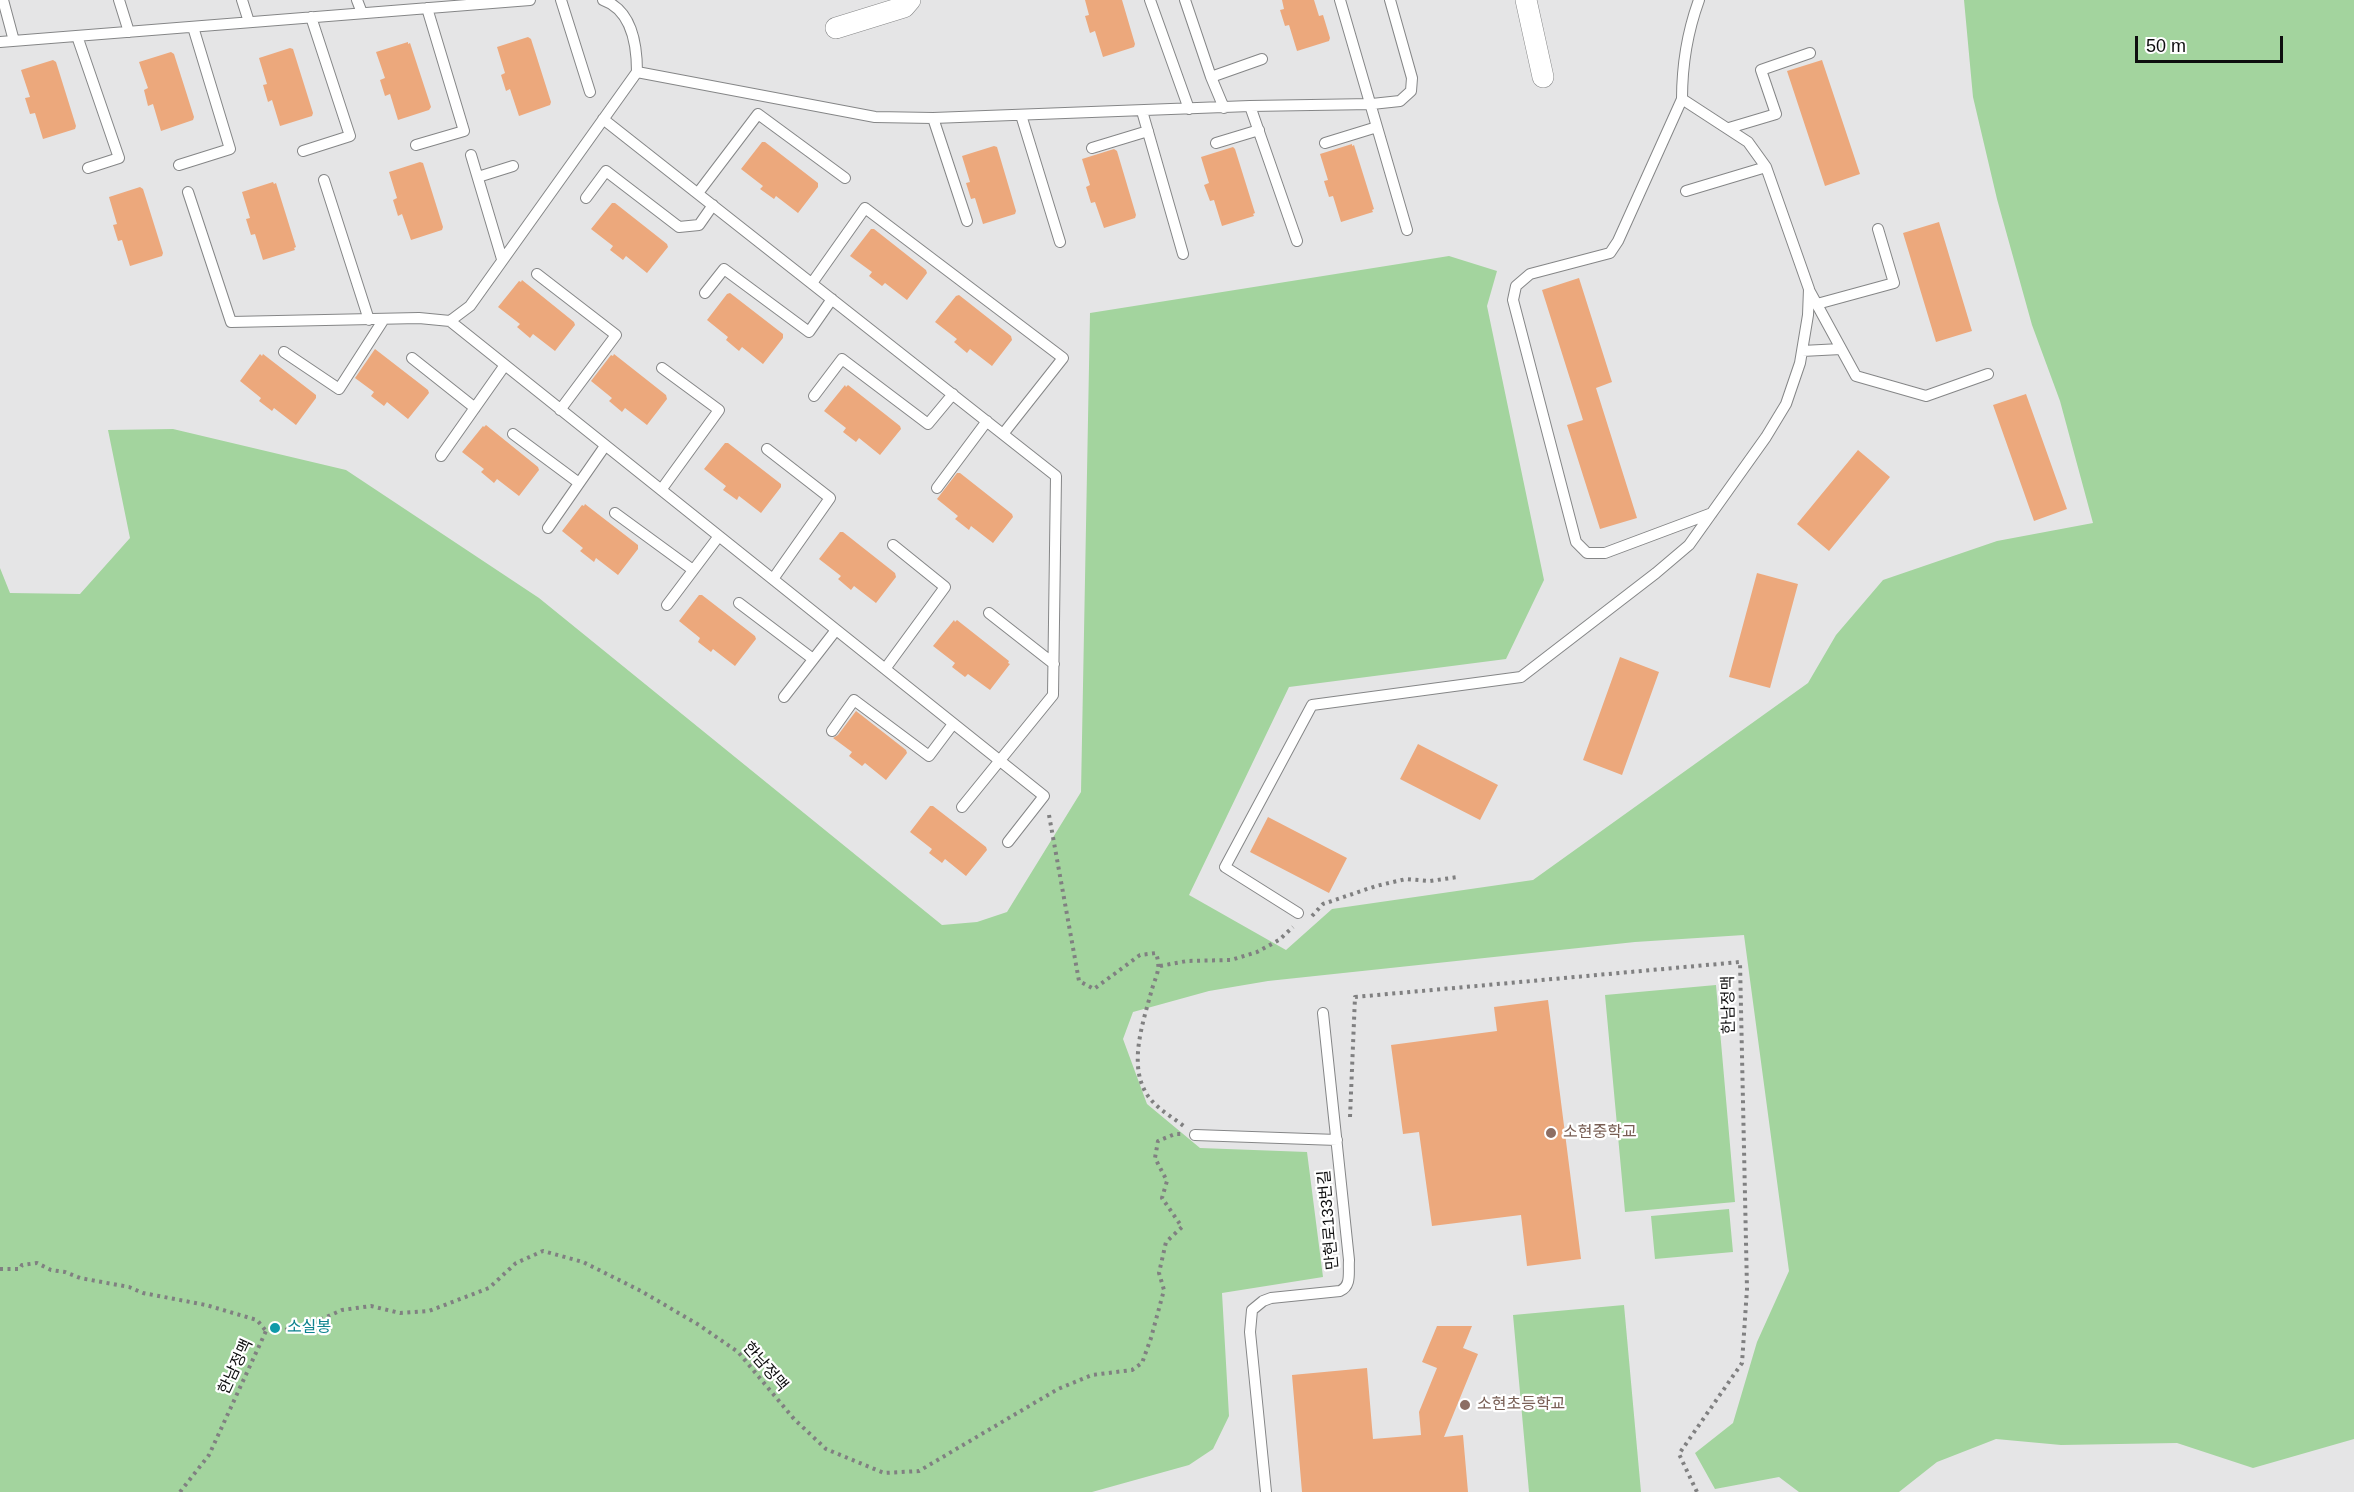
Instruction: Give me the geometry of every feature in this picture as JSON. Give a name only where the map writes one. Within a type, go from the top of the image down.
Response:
[{"type":"street","points":[[836,27],[904,7],[910,0]]},
{"type":"street","points":[[1526,0],[1543,77]]},
{"type":"lane","points":[[3,0],[14,41]]},
{"type":"lane","points":[[119,0],[129,32]]},
{"type":"lane","points":[[242,0],[249,22]]},
{"type":"lane","points":[[357,0],[362,13]]},
{"type":"lane","points":[[0,42],[427,8],[476,2],[530,0]]},
{"type":"lane","points":[[561,0],[590,92]]},
{"type":"lane","points":[[450,321],[470,306],[637,72],[637,46],[630,27],[621,10],[603,0]]},
{"type":"lane","points":[[1150,0],[1189,109]]},
{"type":"lane","points":[[1185,0],[1210,77],[1224,108]]},
{"type":"lane","points":[[1340,0],[1407,230]]},
{"type":"lane","points":[[637,72],[875,117],[933,118],[1250,106],[1372,104],[1400,101],[1411,91],[1412,78],[1390,0]]},
{"type":"lane","points":[[1699,0],[1686,40],[1682,67],[1682,99],[1618,242],[1610,253],[1530,274],[1516,286],[1513,300],[1576,542],[1587,553],[1605,553],[1713,512]]},
{"type":"lane","points":[[416,145],[464,130],[427,8]]},
{"type":"lane","points":[[303,151],[350,136],[311,17]]},
{"type":"lane","points":[[178,165],[230,149],[193,27]]},
{"type":"lane","points":[[77,36],[119,158],[88,168]]},
{"type":"lane","points":[[1729,129],[1776,114],[1761,70],[1810,53]]},
{"type":"lane","points":[[1210,77],[1262,59]]},
{"type":"lane","points":[[1682,99],[1748,142],[1766,167],[1809,289],[1856,376],[1926,396],[1988,374]]},
{"type":"lane","points":[[1250,106],[1297,241]]},
{"type":"lane","points":[[1142,111],[1183,254]]},
{"type":"lane","points":[[698,193],[758,114],[844,178]]},
{"type":"lane","points":[[1021,115],[1060,243]]},
{"type":"lane","points":[[933,118],[967,221]]},
{"type":"lane","points":[[603,119],[1056,476],[1053,695],[963,807]]},
{"type":"lane","points":[[1325,143],[1377,127]]},
{"type":"lane","points":[[1216,143],[1259,130]]},
{"type":"lane","points":[[1092,148],[1148,131]]},
{"type":"lane","points":[[471,155],[502,259]]},
{"type":"lane","points":[[478,177],[513,166]]},
{"type":"lane","points":[[1686,191],[1766,167]]},
{"type":"lane","points":[[586,198],[606,171],[679,227],[699,225],[713,205]]},
{"type":"lane","points":[[324,180],[369,320]]},
{"type":"lane","points":[[188,192],[231,322],[418,318],[450,321],[1044,796],[1008,842]]},
{"type":"lane","points":[[812,284],[865,208],[1063,358],[1003,434]]},
{"type":"lane","points":[[1817,304],[1894,283],[1878,229]]},
{"type":"lane","points":[[705,293],[724,269],[809,332],[832,299]]},
{"type":"lane","points":[[537,274],[616,335],[560,410]]},
{"type":"lane","points":[[1298,913],[1225,867],[1312,705],[1521,677],[1656,573],[1689,544],[1742,474],[1786,404],[1800,363],[1808,315],[1809,289]]},
{"type":"lane","points":[[284,352],[339,389],[384,319]]},
{"type":"lane","points":[[1802,351],[1841,349]]},
{"type":"lane","points":[[412,358],[475,408]]},
{"type":"lane","points":[[814,396],[842,359],[928,424],[953,394]]},
{"type":"lane","points":[[441,456],[504,365]]},
{"type":"lane","points":[[660,490],[719,410],[662,368]]},
{"type":"lane","points":[[937,488],[987,422]]},
{"type":"lane","points":[[513,434],[579,483]]},
{"type":"lane","points":[[548,528],[605,446]]},
{"type":"lane","points":[[767,448],[830,498],[773,579]]},
{"type":"lane","points":[[615,513],[693,570]]},
{"type":"lane","points":[[668,605],[719,536]]},
{"type":"lane","points":[[885,669],[945,587],[893,545]]},
{"type":"lane","points":[[739,603],[813,659]]},
{"type":"lane","points":[[989,613],[1054,664]]},
{"type":"lane","points":[[784,697],[836,630]]},
{"type":"lane","points":[[832,731],[854,700],[929,756],[953,724]]},
{"type":"lane","name":"만현로133번길","points":[[1266,1492],[1250,1332],[1251,1315],[1256,1305],[1263,1301],[1340,1291],[1348,1284],[1349,1260],[1323,1013]]},
{"type":"lane","points":[[1195,1135],[1337,1140]]},
{"type":"path","points":[[1044,796],[1052,826],[1079,981],[1094,990],[1140,955],[1155,953],[1160,966],[1152,988],[1137,1056],[1142,1082],[1152,1101],[1195,1135]]},
{"type":"path","name":"한남정맥","points":[[1337,1140],[1350,1135],[1355,997],[1740,962],[1747,1289],[1742,1364],[1679,1455],[1697,1492]]},
{"type":"path","name":"한남정맥","points":[[180,1492],[209,1455],[266,1331],[300,1329],[342,1310],[371,1306],[400,1313],[429,1311],[489,1288],[516,1263],[543,1251],[583,1262],[641,1291],[699,1325],[738,1352],[794,1419],[826,1449],[884,1473],[919,1471],[1059,1389],[1092,1375],[1132,1370],[1142,1363],[1164,1290],[1160,1273],[1166,1242],[1182,1227],[1162,1198],[1167,1181],[1155,1158],[1158,1141],[1175,1134],[1195,1135]]},
{"type":"path","points":[[0,1269],[21,1269],[22,1265],[37,1263],[51,1270],[129,1287],[143,1293],[206,1305],[257,1320],[266,1331]]},
{"type":"green space","points":[[1964,0],[2354,0],[2354,1439],[2253,1468],[2177,1443],[2061,1445],[1996,1439],[1937,1462],[1899,1492],[1799,1492],[1779,1477],[1715,1489],[1695,1453],[1733,1423],[1757,1342],[1789,1271],[1744,935],[1635,942],[1268,981],[1209,991],[1133,1012],[1123,1039],[1147,1104],[1200,1148],[1307,1152],[1323,1277],[1222,1293],[1229,1416],[1213,1449],[1189,1465],[1092,1492],[0,1492],[0,568],[10,593],[80,594],[130,538],[108,430],[173,429],[346,470],[539,598],[942,925],[977,922],[1007,912],[1081,792],[1090,313],[1449,256],[1497,271],[1487,306],[1544,580],[1506,659],[1289,687],[1189,895],[1286,950],[1332,909],[1533,880],[1808,683],[1836,635],[1883,580],[1997,541],[2093,523],[2060,401],[2032,325],[1997,199],[1973,97]]},
{"type":"green space","points":[[1716,985],[1735,1202],[1625,1212],[1605,995]]},
{"type":"green space","points":[[1729,1209],[1733,1252],[1655,1259],[1651,1216]]},
{"type":"green space","points":[[1624,1305],[1641,1492],[1529,1492],[1513,1315]]},
{"type":"building","points":[[1085,0],[1122,0],[1134,47],[1103,57],[1095,31],[1090,33],[1085,16],[1089,15]]},
{"type":"building","points":[[1282,0],[1314,0],[1319,16],[1323,15],[1329,41],[1297,51],[1289,25],[1285,26],[1280,10],[1284,9]]},
{"type":"building","points":[[528,37],[531,39],[551,102],[550,105],[519,116],[510,89],[506,91],[501,75],[505,73],[497,47]]},
{"type":"building","points":[[408,42],[431,107],[429,110],[398,120],[390,94],[385,96],[380,80],[385,78],[376,52]]},
{"type":"building","points":[[293,49],[313,113],[312,116],[280,126],[272,100],[268,102],[263,85],[267,84],[259,58]]},
{"type":"building","points":[[171,52],[174,54],[194,117],[193,120],[161,131],[153,104],[148,106],[144,90],[148,88],[139,62]]},
{"type":"building","points":[[53,60],[56,62],[76,126],[75,129],[43,139],[35,113],[30,114],[25,98],[30,97],[21,70]]},
{"type":"building","points":[[1822,60],[1860,174],[1825,186],[1787,71]]},
{"type":"building","points":[[762,142],[818,183],[818,187],[798,213],[776,196],[774,199],[760,189],[763,186],[741,169]]},
{"type":"building","points":[[1352,144],[1374,209],[1373,212],[1341,222],[1333,196],[1329,197],[1324,181],[1328,180],[1320,154]]},
{"type":"building","points":[[997,147],[1016,211],[1015,214],[983,224],[975,198],[971,199],[966,183],[970,182],[962,156]]},
{"type":"building","points":[[1233,147],[1255,213],[1254,216],[1222,226],[1214,200],[1210,201],[1204,185],[1209,183],[1201,157]]},
{"type":"building","points":[[1114,149],[1117,151],[1136,215],[1135,218],[1104,228],[1095,202],[1091,203],[1086,187],[1090,185],[1082,159]]},
{"type":"building","points":[[423,163],[443,227],[442,230],[411,240],[402,214],[398,216],[393,200],[397,198],[389,172]]},
{"type":"building","points":[[276,183],[296,247],[295,250],[263,260],[255,234],[251,235],[246,219],[250,218],[242,192]]},
{"type":"building","points":[[140,187],[143,189],[163,253],[162,256],[130,266],[122,240],[118,241],[113,225],[117,224],[109,197]]},
{"type":"building","points":[[612,203],[667,244],[668,247],[647,273],[626,256],[623,260],[610,250],[613,246],[591,229]]},
{"type":"building","points":[[1939,222],[1972,331],[1936,342],[1903,233]]},
{"type":"building","points":[[871,229],[926,270],[927,273],[907,300],[885,283],[882,286],[869,276],[872,272],[850,256]]},
{"type":"building","points":[[1579,278],[1612,382],[1596,388],[1637,518],[1600,529],[1567,425],[1583,420],[1542,290]]},
{"type":"building","points":[[522,280],[574,322],[575,325],[555,351],[533,334],[530,338],[517,327],[520,324],[498,307]]},
{"type":"building","points":[[730,293],[783,334],[783,338],[763,364],[742,347],[739,351],[726,340],[728,337],[707,320]]},
{"type":"building","points":[[959,295],[1011,336],[1012,340],[992,366],[970,349],[967,353],[954,342],[957,339],[935,322]]},
{"type":"building","points":[[375,349],[428,390],[429,393],[408,419],[387,402],[384,406],[371,396],[374,392],[355,378]]},
{"type":"building","points":[[260,354],[316,395],[296,425],[274,408],[272,411],[259,401],[261,398],[240,381]]},
{"type":"building","points":[[614,354],[666,395],[667,399],[647,425],[625,408],[622,412],[609,401],[612,398],[591,381]]},
{"type":"building","points":[[845,385],[900,426],[901,429],[880,455],[859,438],[856,442],[843,432],[846,428],[824,411]]},
{"type":"building","points":[[2026,394],[2067,509],[2034,521],[1993,405]]},
{"type":"building","points":[[486,425],[538,467],[539,470],[519,496],[497,479],[494,483],[481,472],[484,469],[462,452]]},
{"type":"building","points":[[725,443],[781,484],[761,513],[739,496],[737,500],[723,490],[726,486],[704,469]]},
{"type":"building","points":[[1858,450],[1890,477],[1829,551],[1797,524]]},
{"type":"building","points":[[957,473],[1012,514],[1013,517],[993,543],[971,526],[969,530],[955,519],[958,516],[937,499]]},
{"type":"building","points":[[585,504],[638,545],[638,549],[618,575],[596,558],[594,562],[580,551],[583,548],[562,531]]},
{"type":"building","points":[[840,532],[895,573],[896,577],[876,603],[854,586],[851,590],[838,579],[841,576],[819,559]]},
{"type":"building","points":[[1757,573],[1798,584],[1770,688],[1729,677]]},
{"type":"building","points":[[699,595],[755,636],[756,639],[735,666],[713,649],[711,652],[698,642],[700,638],[679,621]]},
{"type":"building","points":[[954,620],[1009,661],[1010,664],[990,690],[968,674],[965,677],[952,667],[955,663],[933,646]]},
{"type":"building","points":[[1620,657],[1659,672],[1622,775],[1583,760]]},
{"type":"building","points":[[856,711],[906,750],[907,753],[886,780],[865,763],[862,766],[849,756],[852,752],[833,738],[838,735]]},
{"type":"building","points":[[1418,744],[1498,785],[1480,820],[1400,779]]},
{"type":"building","points":[[930,806],[986,847],[987,850],[966,876],[945,859],[942,863],[929,853],[932,849],[910,832]]},
{"type":"building","points":[[1268,817],[1347,858],[1329,893],[1250,852]]},
{"type":"building","points":[[1548,1000],[1581,1259],[1527,1266],[1521,1215],[1432,1226],[1419,1132],[1403,1134],[1391,1045],[1497,1031],[1494,1007]]},
{"type":"building","points":[[1437,1326],[1472,1326],[1463,1348],[1478,1354],[1444,1437],[1463,1435],[1468,1492],[1302,1492],[1292,1375],[1367,1368],[1373,1439],[1421,1435],[1419,1412],[1437,1368],[1422,1362]]},
{"type":"place","name":"소현중학교","points":[[1551,1133]]},
{"type":"place","name":"소실봉","points":[[275,1328]]},
{"type":"place","name":"소현초등학교","points":[[1465,1405]]}]
